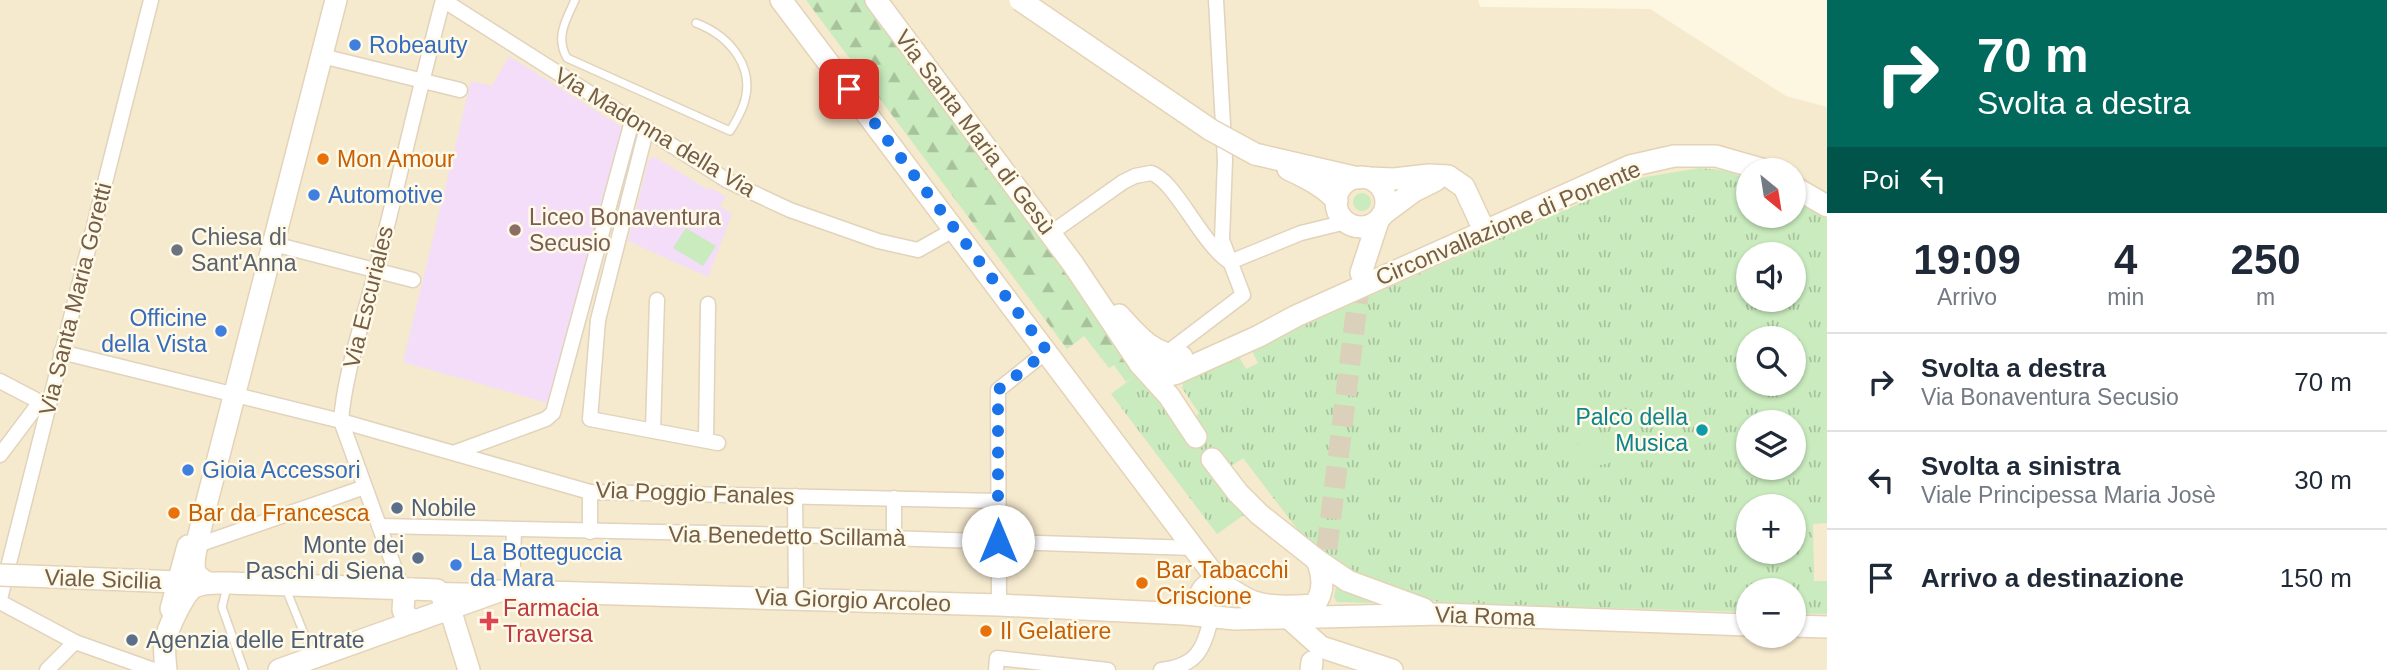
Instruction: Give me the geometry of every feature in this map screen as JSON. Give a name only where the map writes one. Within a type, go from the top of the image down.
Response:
[{"type":"main road","points":[[218,583],[200,578],[195,570],[204,513],[336,0]]},
{"type":"main road","points":[[781,0],[1194,548],[1226,588],[1234,599],[1228,614],[1213,617],[1201,609],[1198,602],[1200,594],[1212,583],[1226,588],[1258,603],[1320,610]]},
{"type":"main road","name":"Via Santa Maria di Gesù","points":[[876,0],[1073,264]]},
{"type":"main road","points":[[1020,0],[1211,131],[1255,153],[1307,171],[1363,178],[1448,176],[1464,187],[1485,230]]},
{"type":"main road","name":"Circonvallazione di Ponente","points":[[1171,371],[1630,166],[1674,156],[1716,156],[1736,162]]},
{"type":"main road","points":[[1307,171],[1328,191],[1343,213],[1365,227],[1414,191],[1448,176]]},
{"type":"main road","points":[[1363,178],[1375,181],[1384,192],[1386,200],[1361,273],[1343,213],[1343,185],[1363,178]]},
{"type":"main road","points":[[1806,194],[1827,206]]},
{"type":"main road","points":[[1073,264],[1140,364],[1171,371]]},
{"type":"main road","points":[[1073,264],[1171,371],[1196,437]]},
{"type":"main road","points":[[1212,459],[1238,493],[1259,514],[1317,560],[1348,581],[1386,597],[1440,614]]},
{"type":"main road","points":[[166,670],[166,639],[178,582],[186,549],[204,513]]},
{"type":"main road","points":[[1317,560],[1323,574],[1320,610],[1325,637],[1337,654]]},
{"type":"main road","name":"Viale Sicilia","points":[[0,575],[178,582]]},
{"type":"main road","points":[[155,670],[187,593],[193,587],[218,583],[406,591],[443,602],[469,670]]},
{"type":"main road","points":[[406,591],[404,610],[407,617],[416,621]]},
{"type":"main road","name":"Via Giorgio Arcoleo","points":[[279,670],[416,621],[443,602],[505,591],[999,605],[1213,617]]},
{"type":"main road","name":"Via Roma","points":[[1213,617],[1291,620],[1320,610],[1736,625]]},
{"type":"main road","points":[[1291,620],[1321,647],[1392,670]]},
{"type":"main road","points":[[1806,626],[1827,627]]},
{"type":"street","name":"Via Santa Maria Goretti","points":[[0,600],[44,402],[61,352],[151,0]]},
{"type":"street","name":"Via Escuriales","points":[[406,591],[341,421],[343,395],[443,0]]},
{"type":"street","name":"Via Madonna della Via","points":[[443,0],[728,181],[790,210],[878,240],[918,250],[955,229]]},
{"type":"street","points":[[1171,371],[1243,295],[1222,240],[1225,160],[1216,0]]},
{"type":"street","points":[[322,56],[460,90]]},
{"type":"street","points":[[456,452],[546,419],[552,413],[632,121]]},
{"type":"street","points":[[646,131],[598,320],[590,419],[712,441],[708,304]]},
{"type":"street","points":[[1051,233],[1123,182],[1151,173],[1163,179],[1206,239],[1230,262]]},
{"type":"street","points":[[1230,262],[1301,233],[1332,213],[1343,213]]},
{"type":"street","points":[[274,244],[413,280]]},
{"type":"street","points":[[653,430],[657,300]]},
{"type":"street","points":[[999,605],[998,390],[1047,351]]},
{"type":"street","name":"Via Poggio Fanales","points":[[61,352],[341,421],[590,492],[998,500]]},
{"type":"street","points":[[0,381],[44,402],[0,455]]},
{"type":"street","points":[[198,545],[365,487]]},
{"type":"street","points":[[590,492],[590,532]]},
{"type":"street","points":[[795,496],[796,598]]},
{"type":"street","points":[[894,498],[894,539]]},
{"type":"street","name":"Via Benedetto Scillamà","points":[[380,526],[1194,548]]},
{"type":"street","points":[[505,591],[513,530]]},
{"type":"street","points":[[0,600],[75,642],[155,670]]},
{"type":"street","points":[[1161,670],[1180,668],[1189,663],[1204,643],[1213,617]]},
{"type":"street","points":[[47,670],[75,642]]},
{"type":"street","points":[[996,670],[997,658],[1108,670]]},
{"type":"lane","points":[[575,0],[563,26],[560,40],[567,58],[730,131],[744,104],[747,84],[745,69],[738,54],[726,40],[713,29],[696,23]]},
{"type":"lane","points":[[218,583],[222,607],[244,670]]},
{"type":"lane","points":[[285,585],[314,657]]},
{"type":"shaded area","points":[[0,0],[1478,0],[1480,7],[1650,9],[1786,96],[1827,107],[1827,670],[0,670]]},
{"type":"shaded area","name":"Liceo Bonaventura Secusio","points":[[509,56],[623,128],[547,403],[403,362],[471,81],[492,86]]},
{"type":"shaded area","points":[[652,157],[708,190],[711,188],[726,197],[720,206],[732,214],[708,277],[628,241],[648,162]]},
{"type":"green space","points":[[806,0],[866,0],[1139,373],[1126,382],[1114,365],[1109,368],[1084,336],[1067,349]]},
{"type":"green space","points":[[1700,168],[1736,174],[1736,228],[1806,228],[1806,207],[1827,219],[1827,523],[1813,524],[1814,581],[1827,581],[1827,614],[1806,613],[1806,578],[1736,578],[1736,612],[1467,604],[1439,602],[1376,587],[1307,542],[1243,458],[1230,467],[1248,512],[1217,534],[1111,394],[1139,373],[1194,418],[1199,413],[1182,388],[1184,381],[1191,376],[1238,355],[1246,369],[1258,363],[1251,349],[1640,178]]},
{"type":"green space","points":[[1362,193],[1368,196],[1371,202],[1368,208],[1362,211],[1356,208],[1353,202],[1356,196]]},
{"type":"green space","points":[[686,228],[716,246],[703,266],[673,248]]},
{"type":"green space","points":[[1611,431],[1629,431],[1636,435],[1638,443],[1628,455],[1613,462],[1580,466],[1574,461],[1572,453],[1579,444]]},
{"type":"green space","points":[[1336,587],[1375,603],[1337,602],[1334,597]]},
{"type":"tunnel","points":[[1323,580],[1361,273]]},
{"type":"place","name":"Robeauty","points":[[355,45]]},
{"type":"place","name":"Mon Amour","points":[[323,159]]},
{"type":"place","name":"Automotive","points":[[314,195]]},
{"type":"place","name":"Liceo Bonaventura Secusio","points":[[515,230]]},
{"type":"place","name":"Chiesa di Sant'Anna","points":[[177,250]]},
{"type":"place","name":"Officine della Vista","points":[[221,331]]},
{"type":"place","name":"Palco della Musica","points":[[1702,430]]},
{"type":"place","name":"Gioia Accessori","points":[[188,470]]},
{"type":"place","name":"Nobile","points":[[397,508]]},
{"type":"place","name":"Bar da Francesca","points":[[174,513]]},
{"type":"place","name":"Monte dei Paschi di Siena","points":[[418,558]]},
{"type":"place","name":"La Botteguccia da Mara","points":[[456,565]]},
{"type":"place","name":"Bar Tabacchi Criscione","points":[[1142,583]]},
{"type":"place","name":"Farmacia Traversa","points":[[489,621]]},
{"type":"place","name":"Il Gelatiere","points":[[986,631]]},
{"type":"place","name":"Agenzia delle Entrate","points":[[132,640]]},
{"type":"route","points":[[849,89],[1047,351],[998,390],[998,541]]}]
